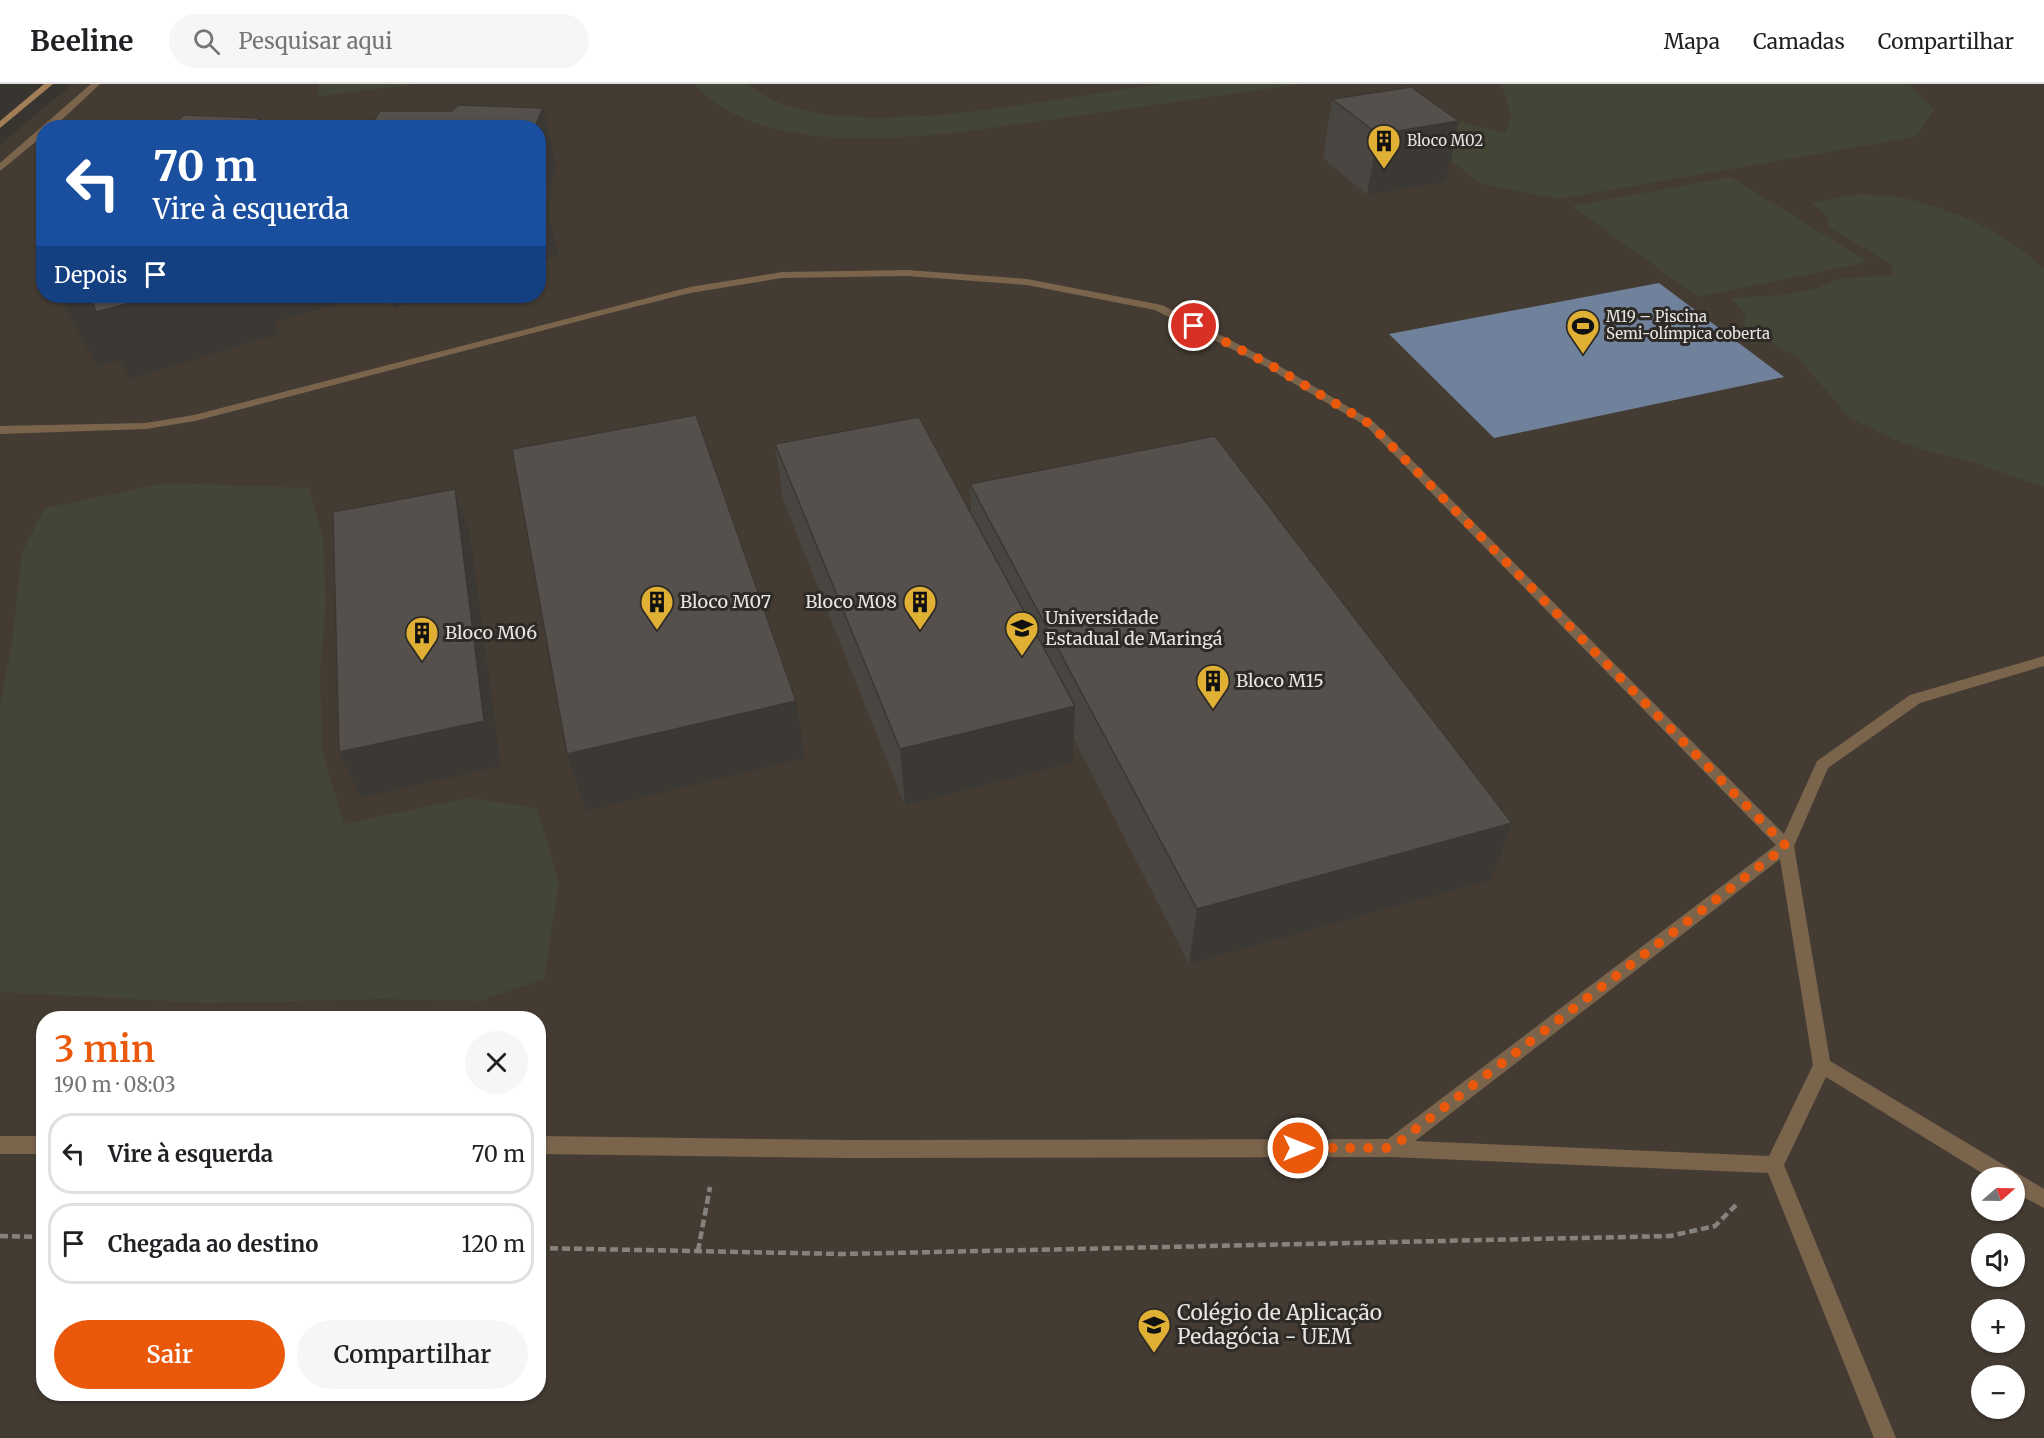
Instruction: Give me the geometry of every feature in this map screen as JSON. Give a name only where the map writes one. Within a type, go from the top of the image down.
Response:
[{"type":"main road","points":[[0,124],[49,84]]},
{"type":"lane","points":[[55,120],[96,84]]},
{"type":"lane","points":[[0,168],[36,137]]},
{"type":"lane","points":[[0,430],[146,426],[195,418],[690,290],[782,275],[907,273],[1027,282],[1158,307],[1267,363],[1370,424],[1786,846],[1822,1065],[1774,1165],[1885,1438]]},
{"type":"lane","points":[[1391,1148],[1786,846],[1822,765],[1915,699],[2044,661]]},
{"type":"lane","points":[[1822,1065],[1990,1167]]},
{"type":"lane","points":[[0,1145],[36,1145]]},
{"type":"lane","points":[[546,1145],[718,1148],[1391,1148],[1774,1165]]},
{"type":"lane","points":[[2025,1188],[2044,1199]]},
{"type":"path","points":[[698,1251],[718,1148]]},
{"type":"path","points":[[546,1248],[844,1254],[1670,1236],[1715,1226],[1774,1165]]},
{"type":"path","points":[[0,1236],[36,1237]]},
{"type":"shaded area","name":"Universidade Estadual de Maringá","points":[[72,84],[2044,84],[2044,1438],[0,1438],[0,145]]},
{"type":"green space","points":[[318,84],[419,84],[319,96]]},
{"type":"green space","points":[[694,84],[748,84],[784,105],[832,115],[888,118],[1010,107],[1166,84],[1302,84],[962,132],[895,138],[858,138],[784,131],[750,121],[719,105]]},
{"type":"green space","points":[[1501,84],[1909,84],[1934,110],[1915,137],[1559,199],[1481,184],[1426,141],[1402,106],[1505,133],[1512,117]]},
{"type":"green space","points":[[1731,177],[1868,262],[1698,297],[1572,206]]},
{"type":"green space","points":[[1857,194],[1899,197],[1938,207],[1958,215],[2013,244],[2044,269],[2044,487],[1975,463],[1904,444],[1850,418],[1799,359],[1742,324],[1747,317],[1731,298],[1783,295],[1817,288],[1839,278],[1893,276],[1891,264],[1828,227],[1829,219],[1812,203]]},
{"type":"green space","points":[[166,483],[309,488],[323,538],[326,602],[320,672],[322,751],[344,824],[468,798],[537,808],[559,883],[544,979],[481,1001],[381,999],[207,1003],[0,992],[0,706],[12,642],[22,553],[45,508]]},
{"type":"water","name":"M19 – Piscina Semi-olímpica coberta","points":[[1659,283],[1784,377],[1494,438],[1389,334]]},
{"type":"building","points":[[1411,87],[1459,121],[1378,134],[1332,99]]},
{"type":"building","points":[[458,105],[543,108],[538,120],[374,120],[380,111],[452,111]]},
{"type":"building","points":[[184,115],[260,118],[258,120],[178,120]]},
{"type":"building","points":[[93,303],[130,303],[96,312]]},
{"type":"building","name":"Bloco M07","points":[[696,415],[796,701],[567,754],[512,449]]},
{"type":"building","name":"Bloco M08","points":[[919,417],[1075,706],[900,749],[775,444]]},
{"type":"building","name":"Bloco M15","points":[[1215,436],[1512,823],[1197,909],[970,484]]},
{"type":"building","name":"Bloco M06","points":[[455,489],[484,721],[339,752],[333,512]]},
{"type":"place","name":"Bloco M02","points":[[1384,170]]},
{"type":"place","name":"M19 – Piscina Semi-olímpica coberta","points":[[1583,355]]},
{"type":"place","name":"Bloco M07","points":[[657,631]]},
{"type":"place","name":"Bloco M08","points":[[920,631]]},
{"type":"place","name":"Universidade Estadual de Maringá","points":[[1022,657]]},
{"type":"place","name":"Bloco M06","points":[[422,662]]},
{"type":"place","name":"Bloco M15","points":[[1213,710]]},
{"type":"place","name":"Colégio de Aplicação Pedagócia - UEM","points":[[1154,1354]]},
{"type":"route","points":[[1194,326],[1267,363],[1370,424],[1786,846],[1391,1148],[1298,1148]]}]
